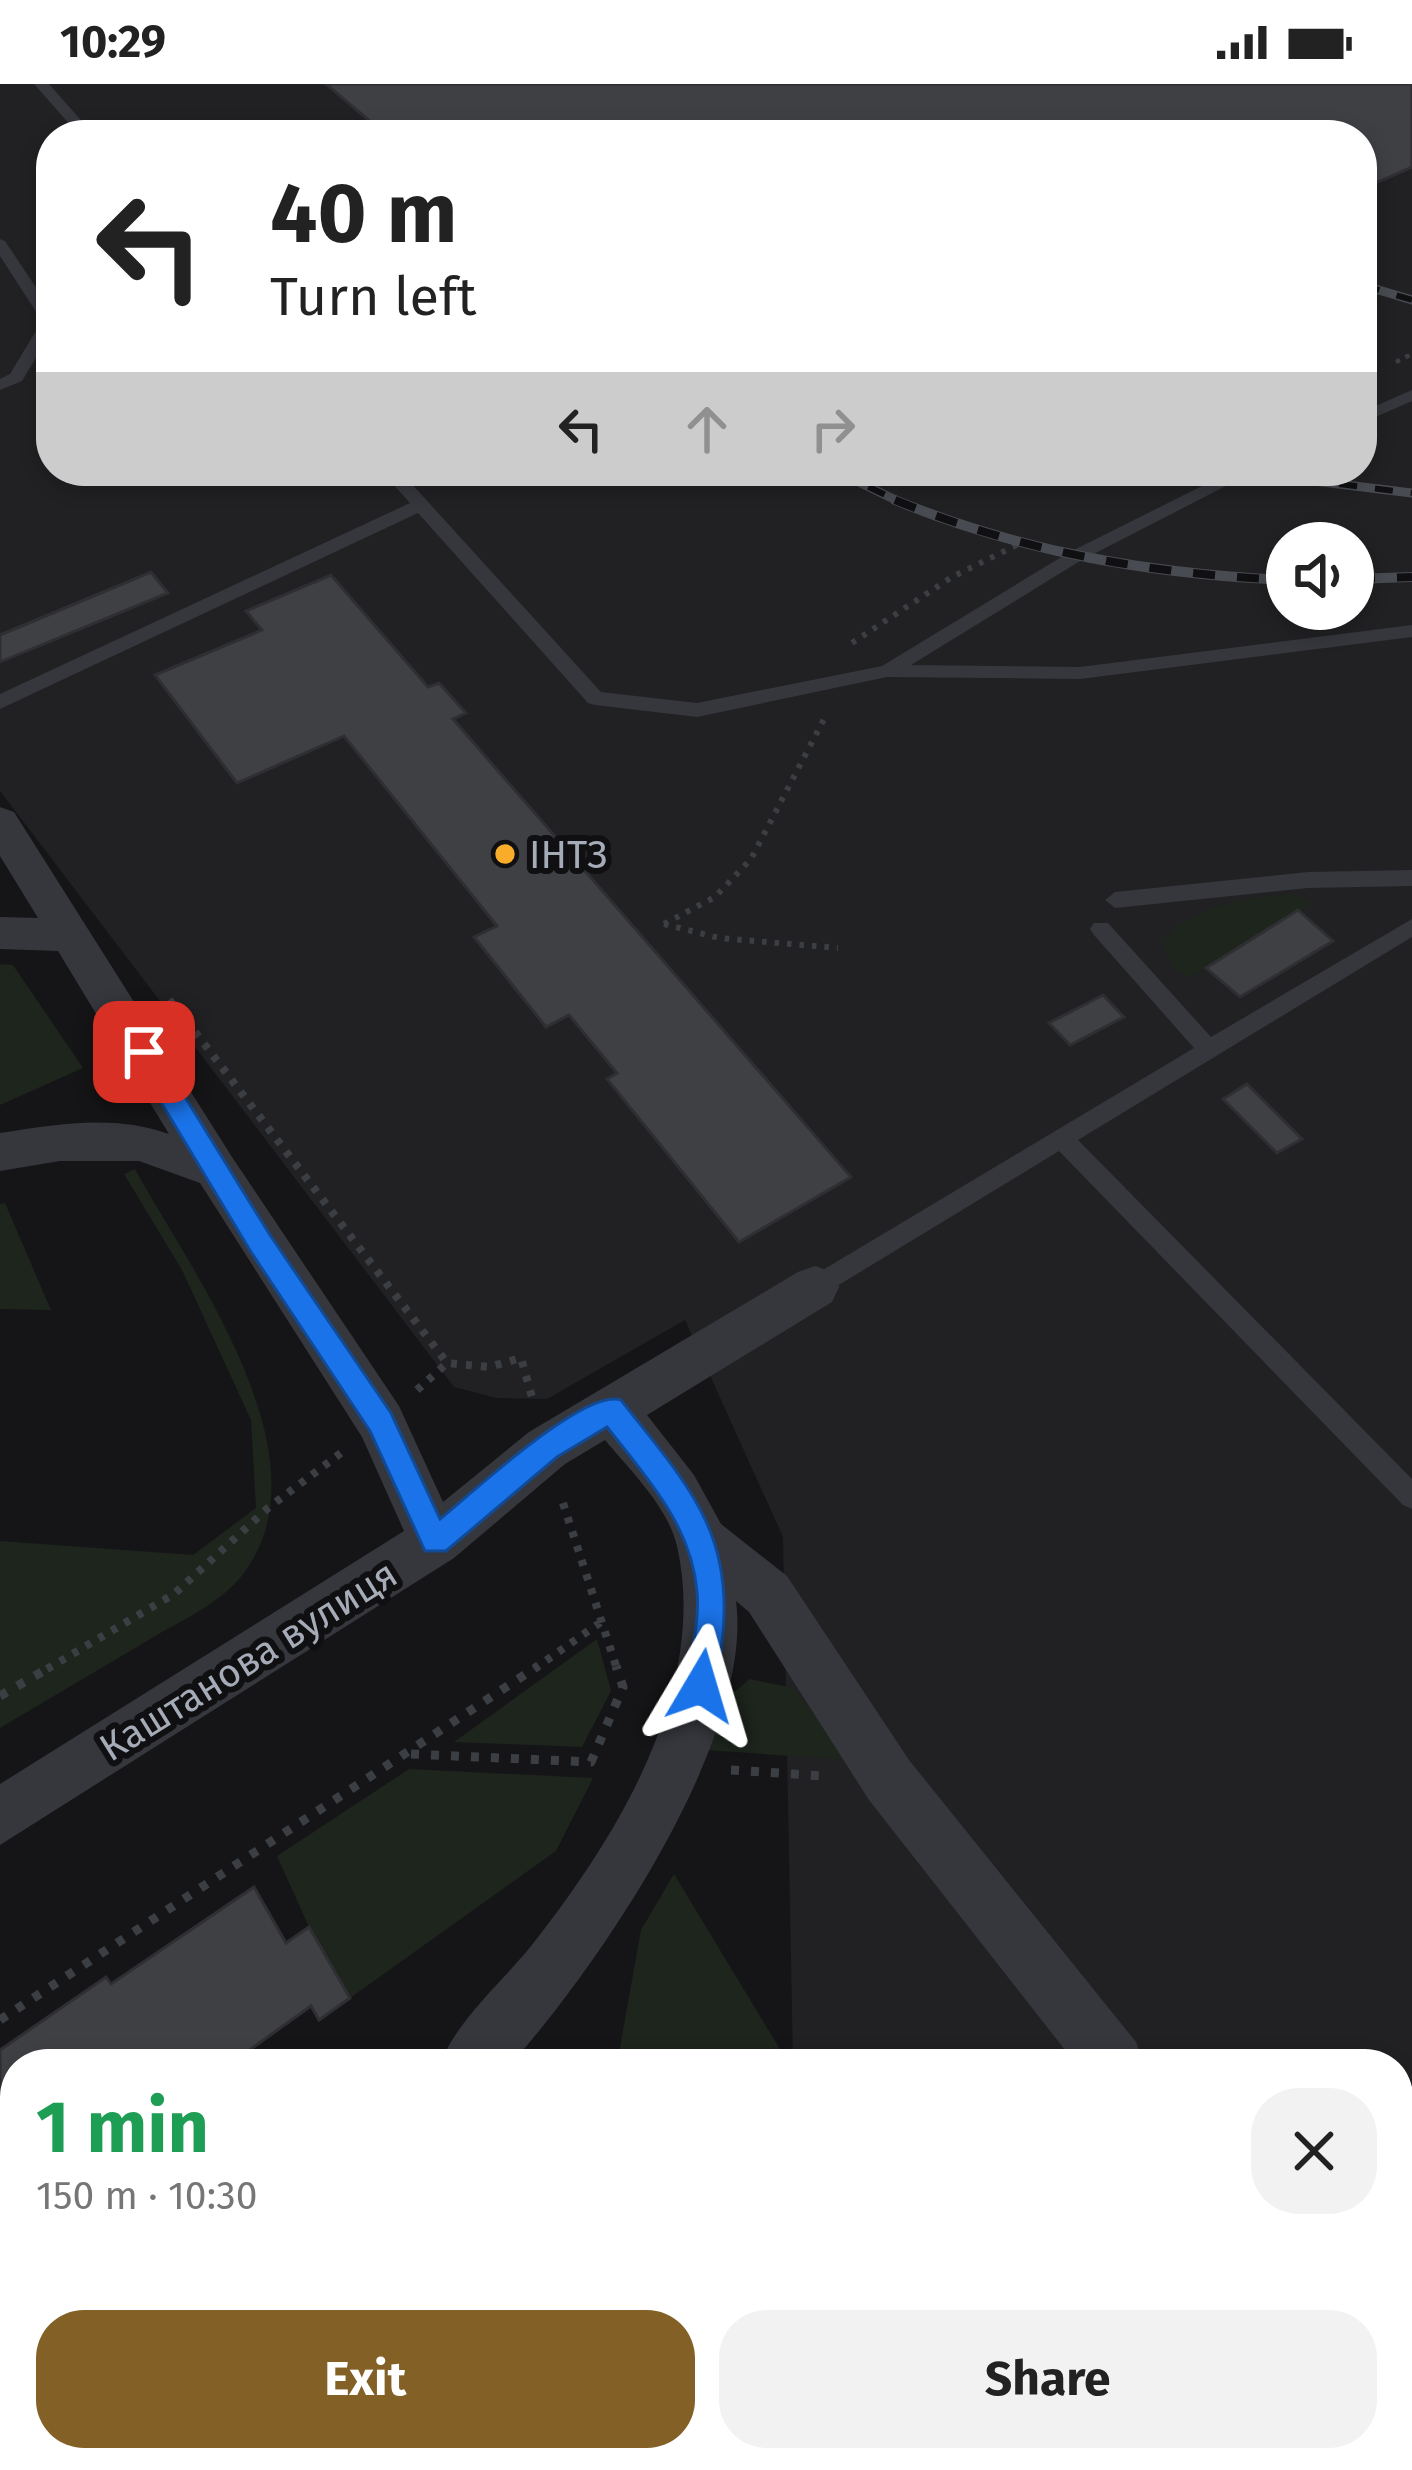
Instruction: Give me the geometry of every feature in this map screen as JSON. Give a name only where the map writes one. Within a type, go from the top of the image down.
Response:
[{"type":"street","name":"Каштанова вулиця","points":[[0,822],[216,1169],[381,1422],[436,1541],[0,1817]]},
{"type":"street","points":[[0,933],[71,935]]},
{"type":"street","points":[[0,1152],[60,1142],[140,1142],[216,1169]]},
{"type":"street","points":[[436,1541],[547,1448],[815,1287]]},
{"type":"street","points":[[484,2049],[523,2009],[606,1886],[671,1767],[701,1686],[713,1595],[702,1541],[671,1487],[611,1409]]},
{"type":"street","points":[[702,1541],[768,1594],[889,1780],[1102,2049]]},
{"type":"lane","points":[[40,84],[73,120]]},
{"type":"lane","points":[[0,244],[36,299]]},
{"type":"lane","points":[[0,386],[16,377],[36,344]]},
{"type":"lane","points":[[1377,411],[1412,395]]},
{"type":"lane","points":[[404,486],[595,698],[697,710],[887,671],[1080,673],[1412,631]]},
{"type":"lane","points":[[887,671],[1074,557],[1216,486]]},
{"type":"lane","points":[[0,702],[421,505]]},
{"type":"lane","points":[[1115,900],[1308,880],[1412,878]]},
{"type":"lane","points":[[815,1287],[1412,927]]},
{"type":"lane","points":[[1101,929],[1209,1050]]},
{"type":"lane","points":[[1062,1139],[1412,1497]]},
{"type":"path","points":[[831,706],[751,860],[715,897],[664,924],[719,938],[838,949]]},
{"type":"path","points":[[166,994],[447,1363]]},
{"type":"path","points":[[0,1696],[173,1594],[272,1505],[381,1422],[447,1363],[489,1367],[521,1358]]},
{"type":"path","points":[[560,1494],[623,1687],[592,1762]]},
{"type":"path","points":[[0,2020],[411,1754],[602,1622]]},
{"type":"path","points":[[411,1754],[889,1780]]},
{"type":"shaded area","points":[[0,84],[1412,84],[1412,2049],[793,2049],[783,1537],[685,1320],[547,1399],[497,1398],[454,1387],[0,791]]},
{"type":"shaded area","points":[[1291,894],[1315,902],[1189,978],[1174,968],[1162,944],[1187,920],[1238,901]]},
{"type":"shaded area","points":[[0,964],[13,965],[83,1068],[0,1105]]},
{"type":"shaded area","points":[[135,1169],[218,1314],[244,1370],[263,1426],[271,1480],[265,1532],[240,1578],[212,1603],[0,1728],[0,1541],[193,1555],[256,1508],[251,1420],[182,1270],[124,1174]]},
{"type":"shaded area","points":[[5,1203],[51,1310],[0,1309],[0,1204]]},
{"type":"shaded area","points":[[597,1639],[611,1691],[582,1747],[454,1742]]},
{"type":"shaded area","points":[[750,1679],[793,1688],[851,1760],[705,1750],[734,1692]]},
{"type":"shaded area","points":[[409,1769],[593,1778],[556,1851],[350,1998],[309,1927],[277,1856]]},
{"type":"shaded area","points":[[674,1874],[780,2049],[620,2049],[641,1930]]},
{"type":"building","points":[[326,84],[1412,84],[1412,167],[1377,182],[1377,120],[368,120]]},
{"type":"building","points":[[151,572],[168,593],[0,662],[0,635]]},
{"type":"building","name":"ІНТЗ","points":[[331,575],[428,687],[439,683],[466,713],[453,719],[851,1177],[739,1242],[607,1079],[617,1073],[569,1015],[546,1027],[474,937],[497,926],[344,736],[237,783],[155,675],[262,630],[246,611]]},
{"type":"building","points":[[1298,910],[1333,941],[1240,997],[1206,968]]},
{"type":"building","points":[[1103,995],[1124,1017],[1070,1045],[1049,1023]]},
{"type":"building","points":[[1247,1084],[1302,1139],[1277,1153],[1223,1099]]},
{"type":"building","points":[[254,1887],[286,1943],[309,1927],[350,1998],[319,2020],[311,2006],[251,2049],[1,2049],[106,1977],[111,1984]]},
{"type":"railway","points":[[1377,290],[1412,300]]},
{"type":"railway","points":[[867,486],[899,501]]},
{"type":"railway","points":[[1355,486],[1412,493]]},
{"type":"railway","points":[[895,500],[899,501]]},
{"type":"railway","points":[[899,501],[1039,547],[1136,566],[1266,578]]},
{"type":"railway","points":[[1374,578],[1412,577]]},
{"type":"place","name":"ІНТЗ","points":[[505,854]]},
{"type":"route","points":[[144,1052],[261,1244],[381,1422],[436,1541],[547,1448],[611,1409],[671,1487],[702,1541],[713,1595],[701,1686]]}]
